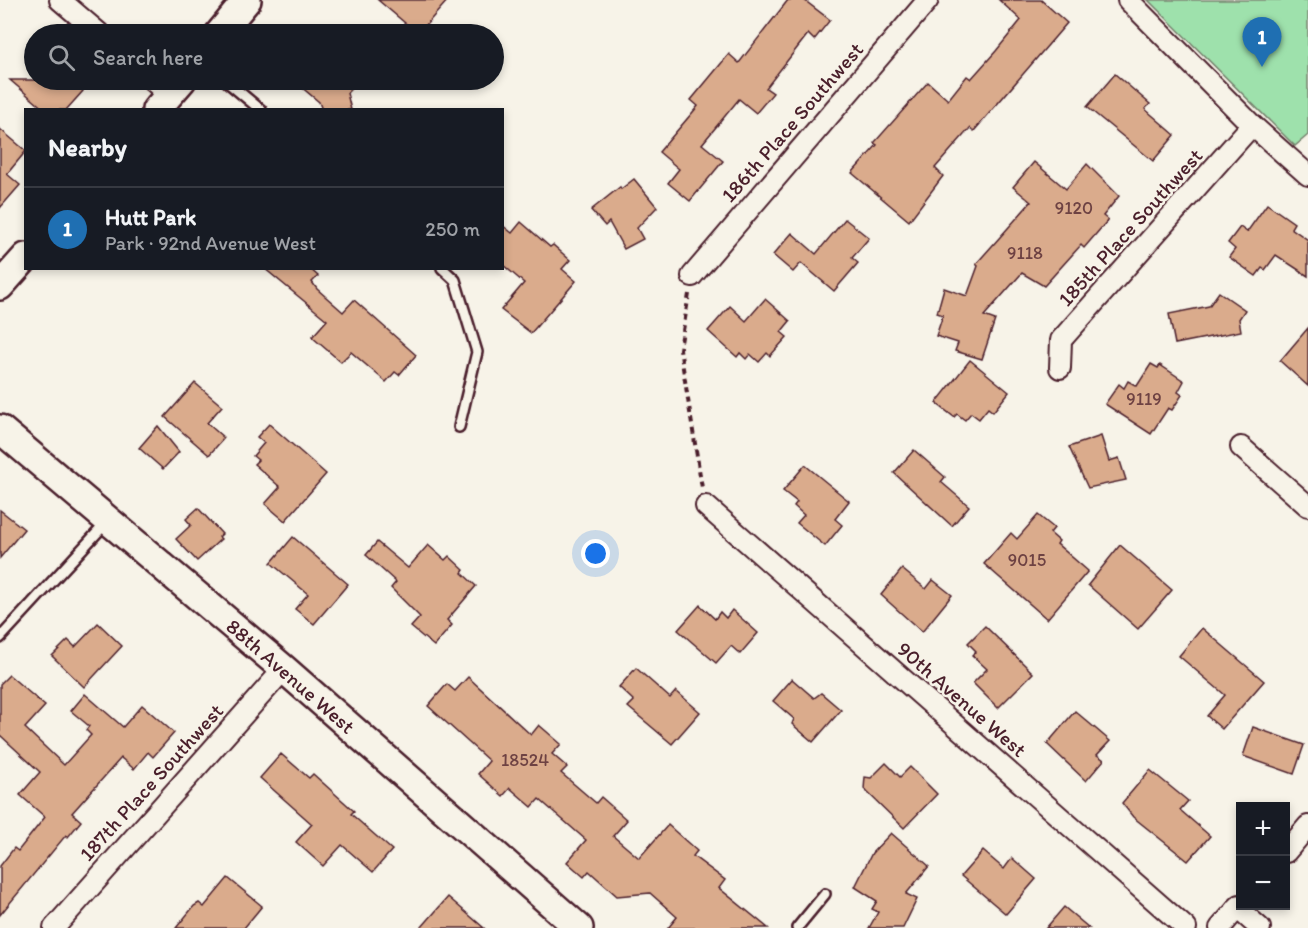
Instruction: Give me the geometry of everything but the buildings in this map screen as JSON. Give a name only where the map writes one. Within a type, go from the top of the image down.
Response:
[{"type":"street","points":[[60,0],[88,24]]},
{"type":"street","points":[[227,24],[247,0]]},
{"type":"street","name":"186th Place Southwest","points":[[692,276],[928,0]]},
{"type":"street","points":[[1128,0],[1252,124],[1308,175]]},
{"type":"street","name":"185th Place Southwest","points":[[1060,368],[1061,340],[1252,124]]},
{"type":"street","points":[[0,286],[24,259]]},
{"type":"street","name":"88th Avenue West","points":[[0,429],[284,669],[571,926]]},
{"type":"street","points":[[1241,447],[1308,506]]},
{"type":"street","name":"90th Avenue West","points":[[706,506],[1186,928]]},
{"type":"street","name":"187th Place Southwest","points":[[54,928],[284,669]]},
{"type":"street","points":[[1290,847],[1308,826]]},
{"type":"street","points":[[1220,928],[1236,909]]},
{"type":"street","points":[[1243,910],[1260,928]]},
{"type":"lane","points":[[237,90],[259,108]]},
{"type":"lane","points":[[444,270],[455,280],[477,352],[459,427]]},
{"type":"lane","points":[[0,638],[108,520]]},
{"type":"lane","points":[[796,928],[825,894]]},
{"type":"path","points":[[692,276],[680,349],[689,418],[706,506]]},
{"type":"green space","points":[[1148,0],[1308,0],[1308,135],[1295,146]]},
{"type":"place","name":"Hutt Park","points":[[1262,67]]}]
